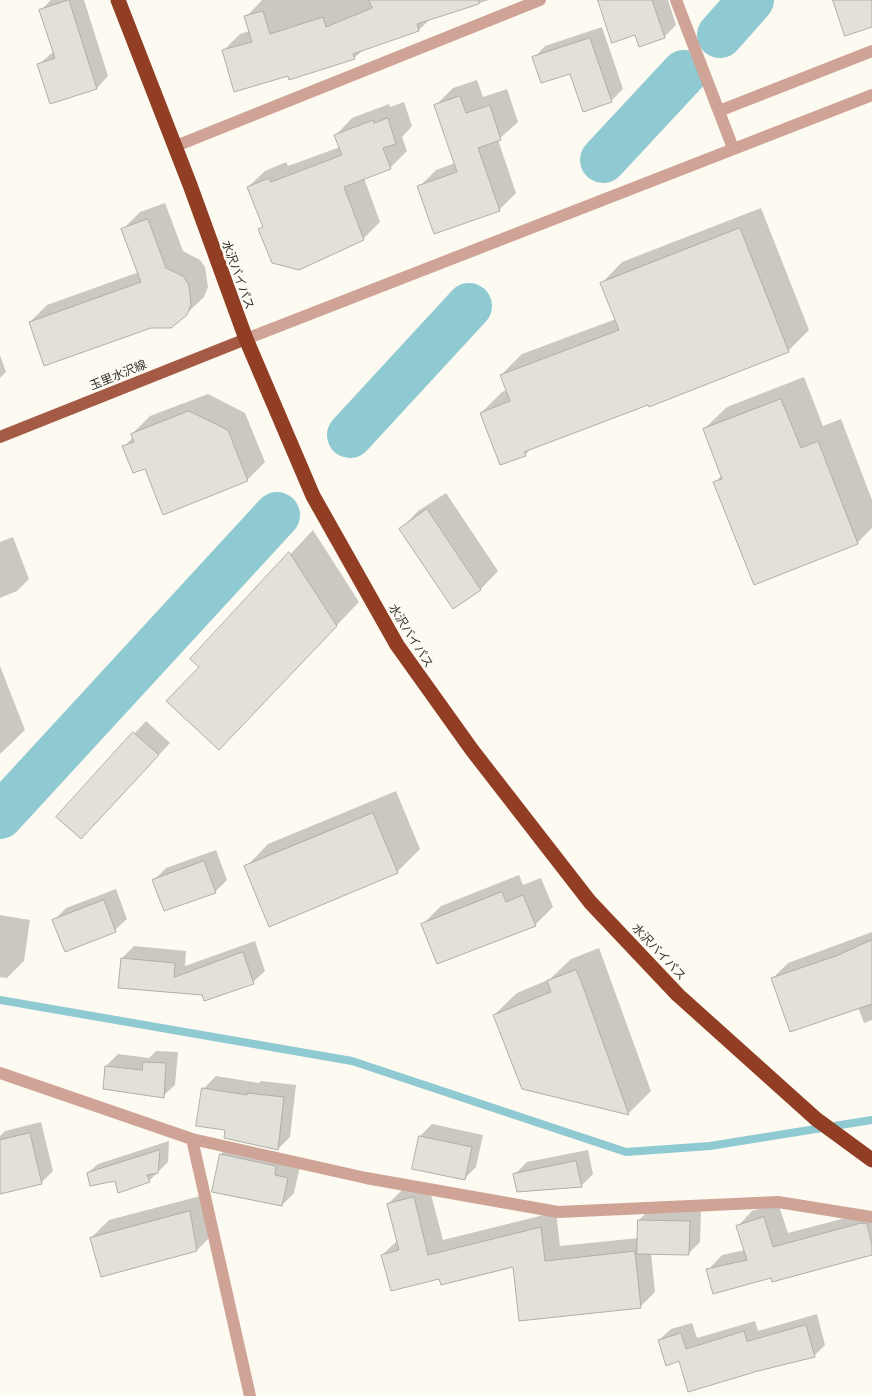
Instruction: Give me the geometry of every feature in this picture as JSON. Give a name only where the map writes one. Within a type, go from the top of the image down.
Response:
[{"type":"highway","name":"水沢バイパス","points":[[118,0],[176,146],[246,340],[312,496],[397,645],[472,750],[590,902],[678,995],[816,1119],[872,1160]]},
{"type":"main road","name":"玉里水沢線","points":[[0,437],[246,340]]},
{"type":"street","points":[[176,146],[540,0]]},
{"type":"street","points":[[676,0],[734,148]]},
{"type":"street","points":[[718,110],[872,51]]},
{"type":"street","points":[[246,340],[872,95]]},
{"type":"street","points":[[0,1073],[192,1139],[366,1178],[558,1212],[778,1202],[872,1217]]},
{"type":"street","points":[[192,1139],[250,1396]]},
{"type":"building","points":[[69,0],[97,89],[50,104],[37,64],[55,58],[39,10]]},
{"type":"building","points":[[369,0],[479,0],[479,4],[417,24],[419,31],[353,54],[355,59],[289,80],[288,76],[234,92],[222,50],[252,42],[244,16],[263,11],[270,34],[323,17],[326,27],[372,8]]},
{"type":"building","points":[[598,0],[652,0],[665,38],[639,47],[635,35],[612,43]]},
{"type":"building","points":[[833,0],[872,0],[872,27],[845,36]]},
{"type":"building","points":[[590,38],[612,102],[583,112],[570,74],[541,83],[532,57]]},
{"type":"building","points":[[460,96],[466,113],[490,105],[501,140],[478,148],[500,211],[434,234],[417,186],[457,172],[434,105]]},
{"type":"building","points":[[388,118],[396,144],[383,148],[391,169],[344,187],[364,240],[299,270],[272,263],[258,229],[263,227],[247,187],[269,178],[271,182],[342,155],[334,135],[373,120],[374,123]]},
{"type":"building","points":[[148,219],[166,268],[183,276],[189,285],[191,305],[187,315],[171,328],[151,328],[44,366],[29,322],[141,282],[121,229]]},
{"type":"building","points":[[740,228],[789,352],[649,407],[648,405],[524,452],[526,456],[500,465],[480,413],[510,401],[500,375],[619,330],[600,283]]},
{"type":"building","points":[[781,399],[801,448],[818,441],[858,544],[754,585],[713,482],[722,479],[703,429]]},
{"type":"building","points":[[189,411],[228,430],[248,481],[163,515],[145,469],[133,473],[122,446],[134,442],[131,434]]},
{"type":"building","points":[[427,509],[481,590],[453,609],[399,529]]},
{"type":"building","points":[[289,552],[337,626],[219,750],[166,701],[199,667],[190,659]]},
{"type":"building","points":[[133,732],[159,755],[81,839],[56,817]]},
{"type":"building","points":[[373,813],[398,873],[269,927],[244,866]]},
{"type":"building","points":[[204,861],[216,893],[164,911],[152,880]]},
{"type":"building","points":[[502,892],[506,902],[523,895],[536,926],[437,964],[421,924]]},
{"type":"building","points":[[104,900],[116,932],[65,952],[52,920]]},
{"type":"building","points":[[872,940],[872,1004],[790,1032],[771,978],[836,956]]},
{"type":"building","points":[[243,952],[254,984],[204,1001],[202,995],[118,988],[121,958],[175,963],[174,977]]},
{"type":"building","points":[[576,970],[629,1115],[522,1089],[493,1015],[551,992],[547,981]]},
{"type":"building","points":[[143,1062],[166,1063],[164,1098],[103,1089],[105,1066],[142,1070]]},
{"type":"building","points":[[202,1088],[247,1095],[247,1093],[284,1097],[278,1150],[224,1138],[225,1130],[196,1126]]},
{"type":"building","points":[[30,1133],[42,1184],[0,1194],[0,1140]]},
{"type":"building","points":[[419,1136],[472,1147],[465,1180],[412,1169]]},
{"type":"building","points":[[160,1150],[158,1173],[147,1175],[150,1182],[118,1193],[115,1181],[90,1186],[87,1173]]},
{"type":"building","points":[[220,1154],[276,1166],[275,1175],[288,1178],[282,1206],[212,1192]]},
{"type":"building","points":[[576,1161],[582,1187],[517,1192],[513,1174]]},
{"type":"building","points":[[414,1197],[428,1255],[541,1227],[545,1261],[635,1251],[641,1308],[519,1321],[513,1267],[441,1285],[439,1279],[391,1291],[381,1255],[399,1250],[387,1204]]},
{"type":"building","points":[[190,1211],[197,1251],[101,1277],[90,1238]]},
{"type":"building","points":[[764,1217],[773,1247],[861,1223],[867,1224],[872,1245],[872,1255],[772,1282],[771,1278],[713,1294],[706,1269],[747,1260],[736,1226]]},
{"type":"building","points":[[638,1220],[690,1221],[689,1255],[637,1254]]},
{"type":"building","points":[[806,1325],[815,1357],[758,1371],[688,1392],[679,1361],[666,1366],[658,1340],[681,1333],[686,1349],[744,1331],[747,1341]]},
{"type":"waterway","points":[[720,35],[751,0]]},
{"type":"waterway","points":[[603,160],[684,73]]},
{"type":"waterway","points":[[350,435],[469,306]]},
{"type":"waterway","points":[[0,816],[277,515]]},
{"type":"waterway","points":[[0,1000],[352,1061],[626,1152],[710,1146],[872,1120]]}]
